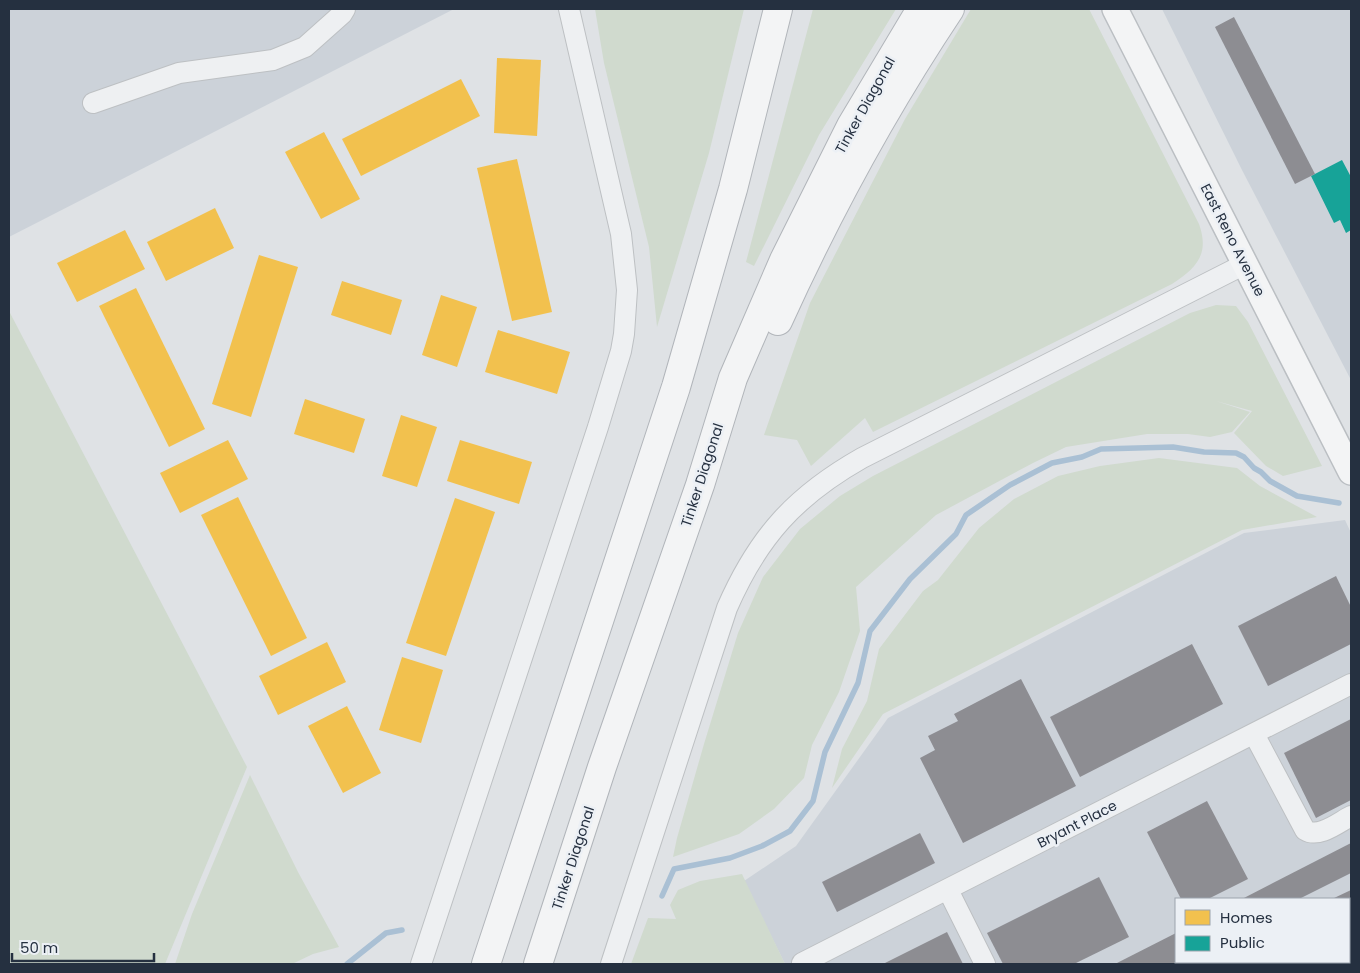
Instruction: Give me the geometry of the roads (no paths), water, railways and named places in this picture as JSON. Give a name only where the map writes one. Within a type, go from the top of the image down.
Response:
[{"type":"highway","points":[[486,964],[676,387],[732,188],[778,9]]},
{"type":"highway","name":"Tinker Diagonal","points":[[538,964],[602,767],[700,485],[733,378],[784,260],[851,126],[921,9]]},
{"type":"highway","points":[[700,485],[800,272],[860,157],[930,39],[950,9]]},
{"type":"main road","name":"East Reno Avenue","points":[[1115,9],[1351,472]]},
{"type":"street","points":[[93,103],[179,73],[274,60],[306,47],[345,9]]},
{"type":"street","points":[[421,964],[598,427],[621,352],[624,334],[627,290],[621,234],[569,9]]},
{"type":"street","points":[[611,964],[727,608],[747,566],[759,547],[784,516],[810,492],[862,458],[1246,264]]},
{"type":"street","name":"Bryant Place","points":[[802,963],[1351,684]]},
{"type":"street","points":[[1254,734],[1305,830],[1310,833],[1319,833],[1351,816]]},
{"type":"street","points":[[948,890],[985,964]]},
{"type":"waterway","points":[[662,896],[674,869],[730,858],[762,846],[790,831],[813,801],[825,752],[858,683],[870,631],[910,579],[956,534],[966,515],[1010,485],[1052,463],[1082,457],[1101,449],[1173,447],[1204,452],[1236,453],[1244,457],[1270,481],[1297,496],[1339,503]]},
{"type":"waterway","points":[[347,964],[386,933],[402,930]]}]
